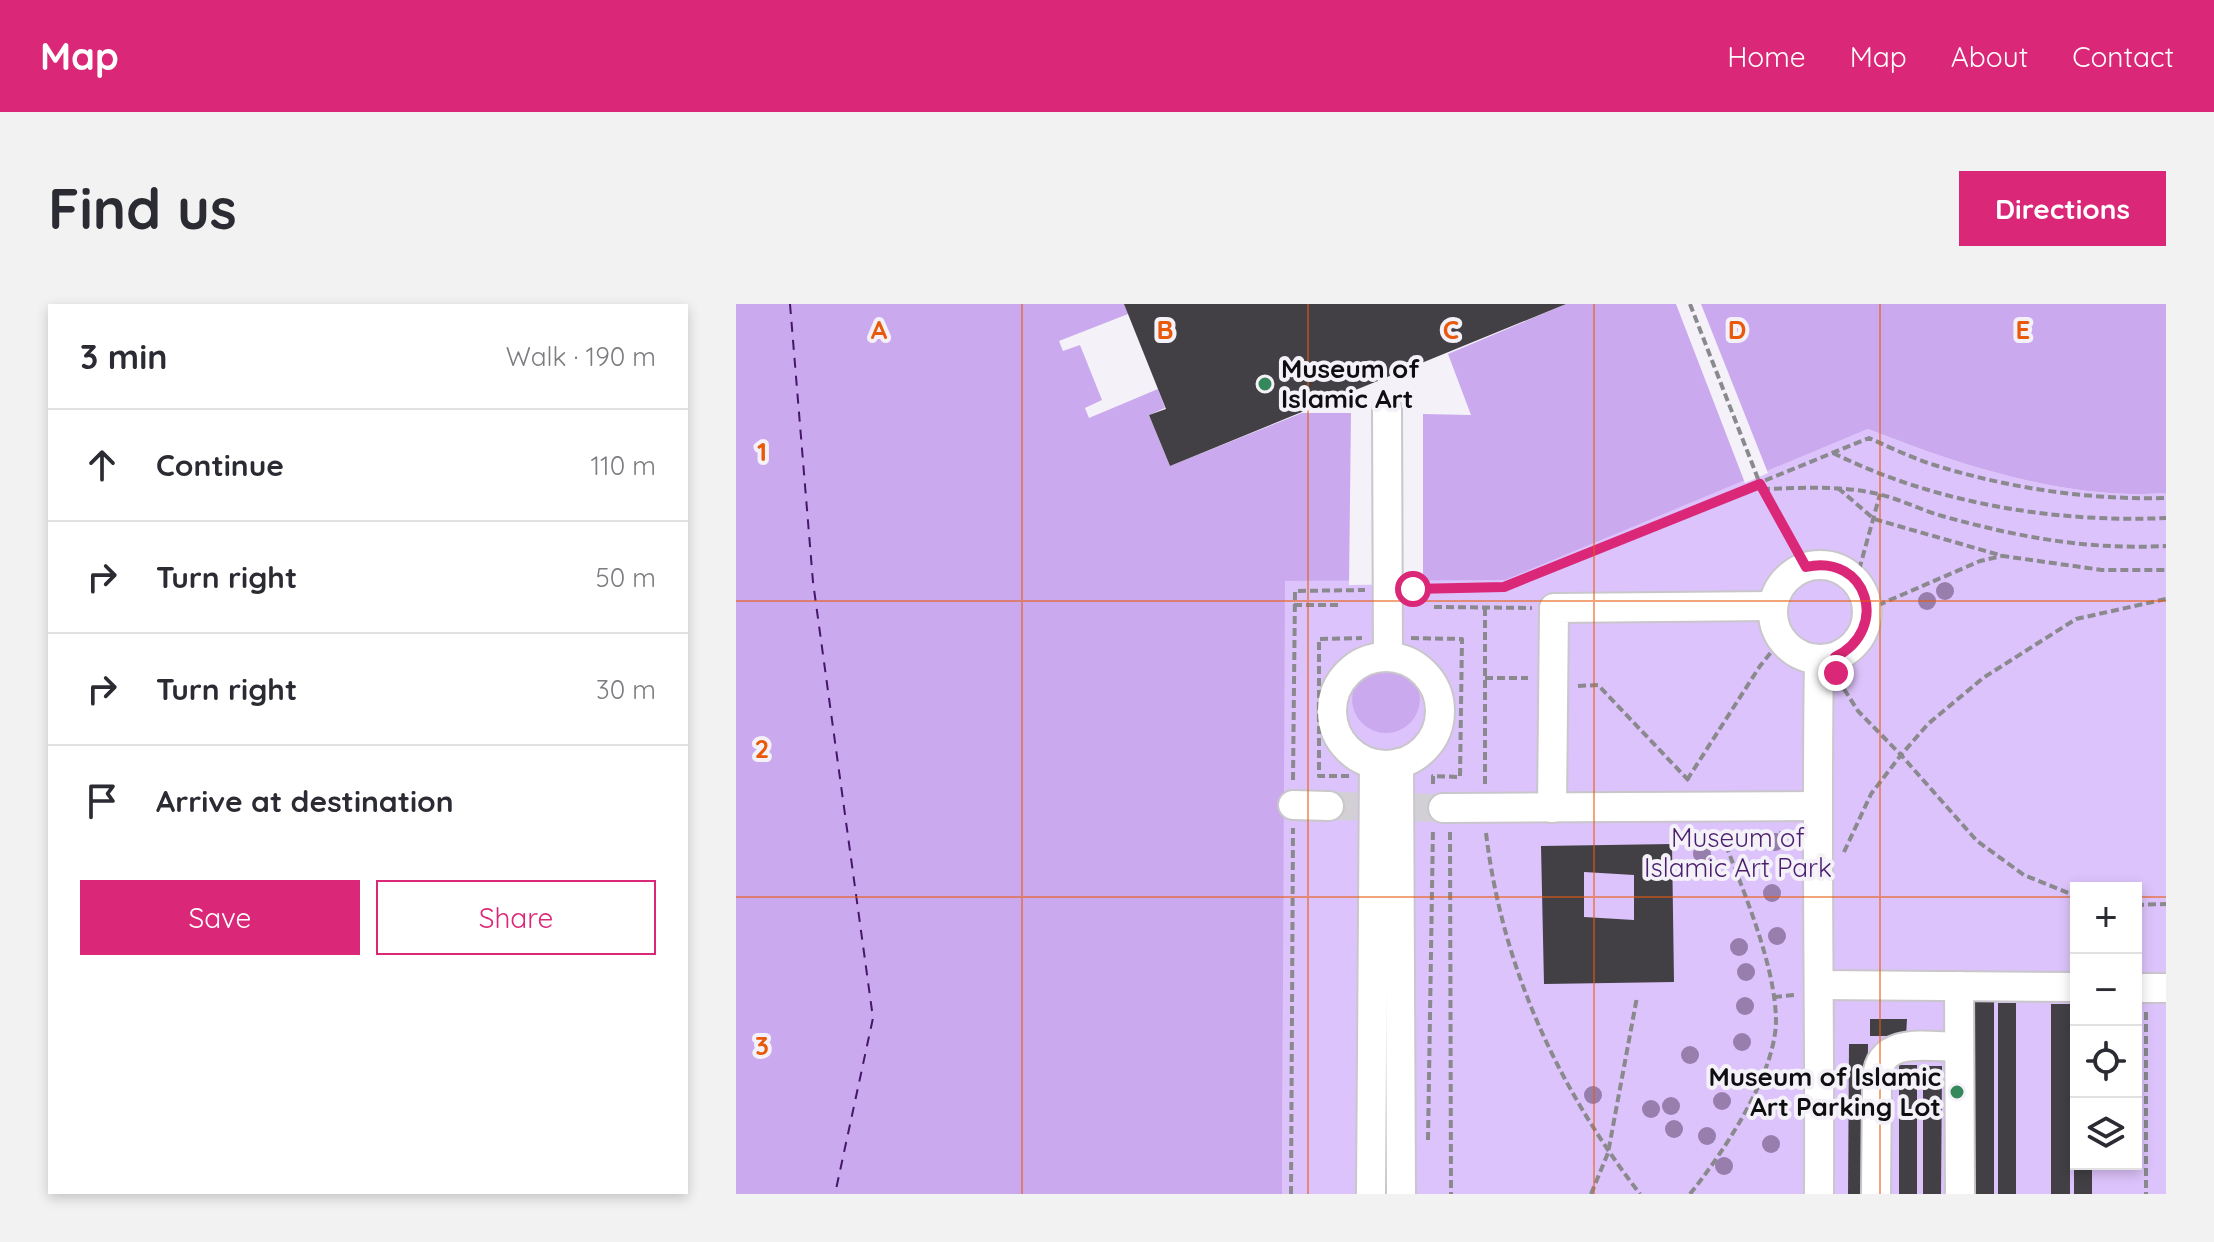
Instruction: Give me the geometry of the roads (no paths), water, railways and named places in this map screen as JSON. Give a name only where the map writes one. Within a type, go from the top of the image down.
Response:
[{"type":"lane","points":[[1387,409],[1388,657]]},
{"type":"lane","points":[[1827,565],[1838,568],[1856,581],[1866,599],[1867,622],[1855,643],[1827,658],[1798,654],[1781,640],[1773,618],[1773,606],[1780,586],[1796,571],[1827,565]]},
{"type":"lane","points":[[1552,808],[1554,608],[1773,606]]},
{"type":"lane","points":[[1388,657],[1404,660],[1428,677],[1437,693],[1440,711],[1437,728],[1429,744],[1415,756],[1386,764],[1356,756],[1341,742],[1332,717],[1332,701],[1347,673],[1360,663],[1388,657]]},
{"type":"lane","points":[[1819,1194],[1809,990],[1816,806],[1827,658]]},
{"type":"lane","points":[[1371,1194],[1386,764]]},
{"type":"lane","points":[[1386,764],[1401,1194]]},
{"type":"lane","points":[[1293,812],[1329,806]]},
{"type":"lane","points":[[1447,818],[1485,808],[1677,808],[1712,824],[1816,806]]},
{"type":"lane","points":[[1959,986],[1960,1194]]},
{"type":"lane","points":[[1809,990],[2070,987]]},
{"type":"lane","points":[[1876,1194],[1877,1078],[1881,1060],[1887,1053],[1903,1046],[1959,1054]]},
{"type":"lane","points":[[1890,1194],[1892,1072],[1904,1062],[1959,1054]]},
{"type":"tunnel","points":[[1329,806],[1443,808]]},
{"type":"place","name":"Museum of Islamic Art","points":[[1265,384]]},
{"type":"place","name":"Museum of Islamic Art Parking Lot","points":[[1957,1092]]},
{"type":"park label","name":"Museum of Islamic Art Park","points":[[1738,853]]}]
